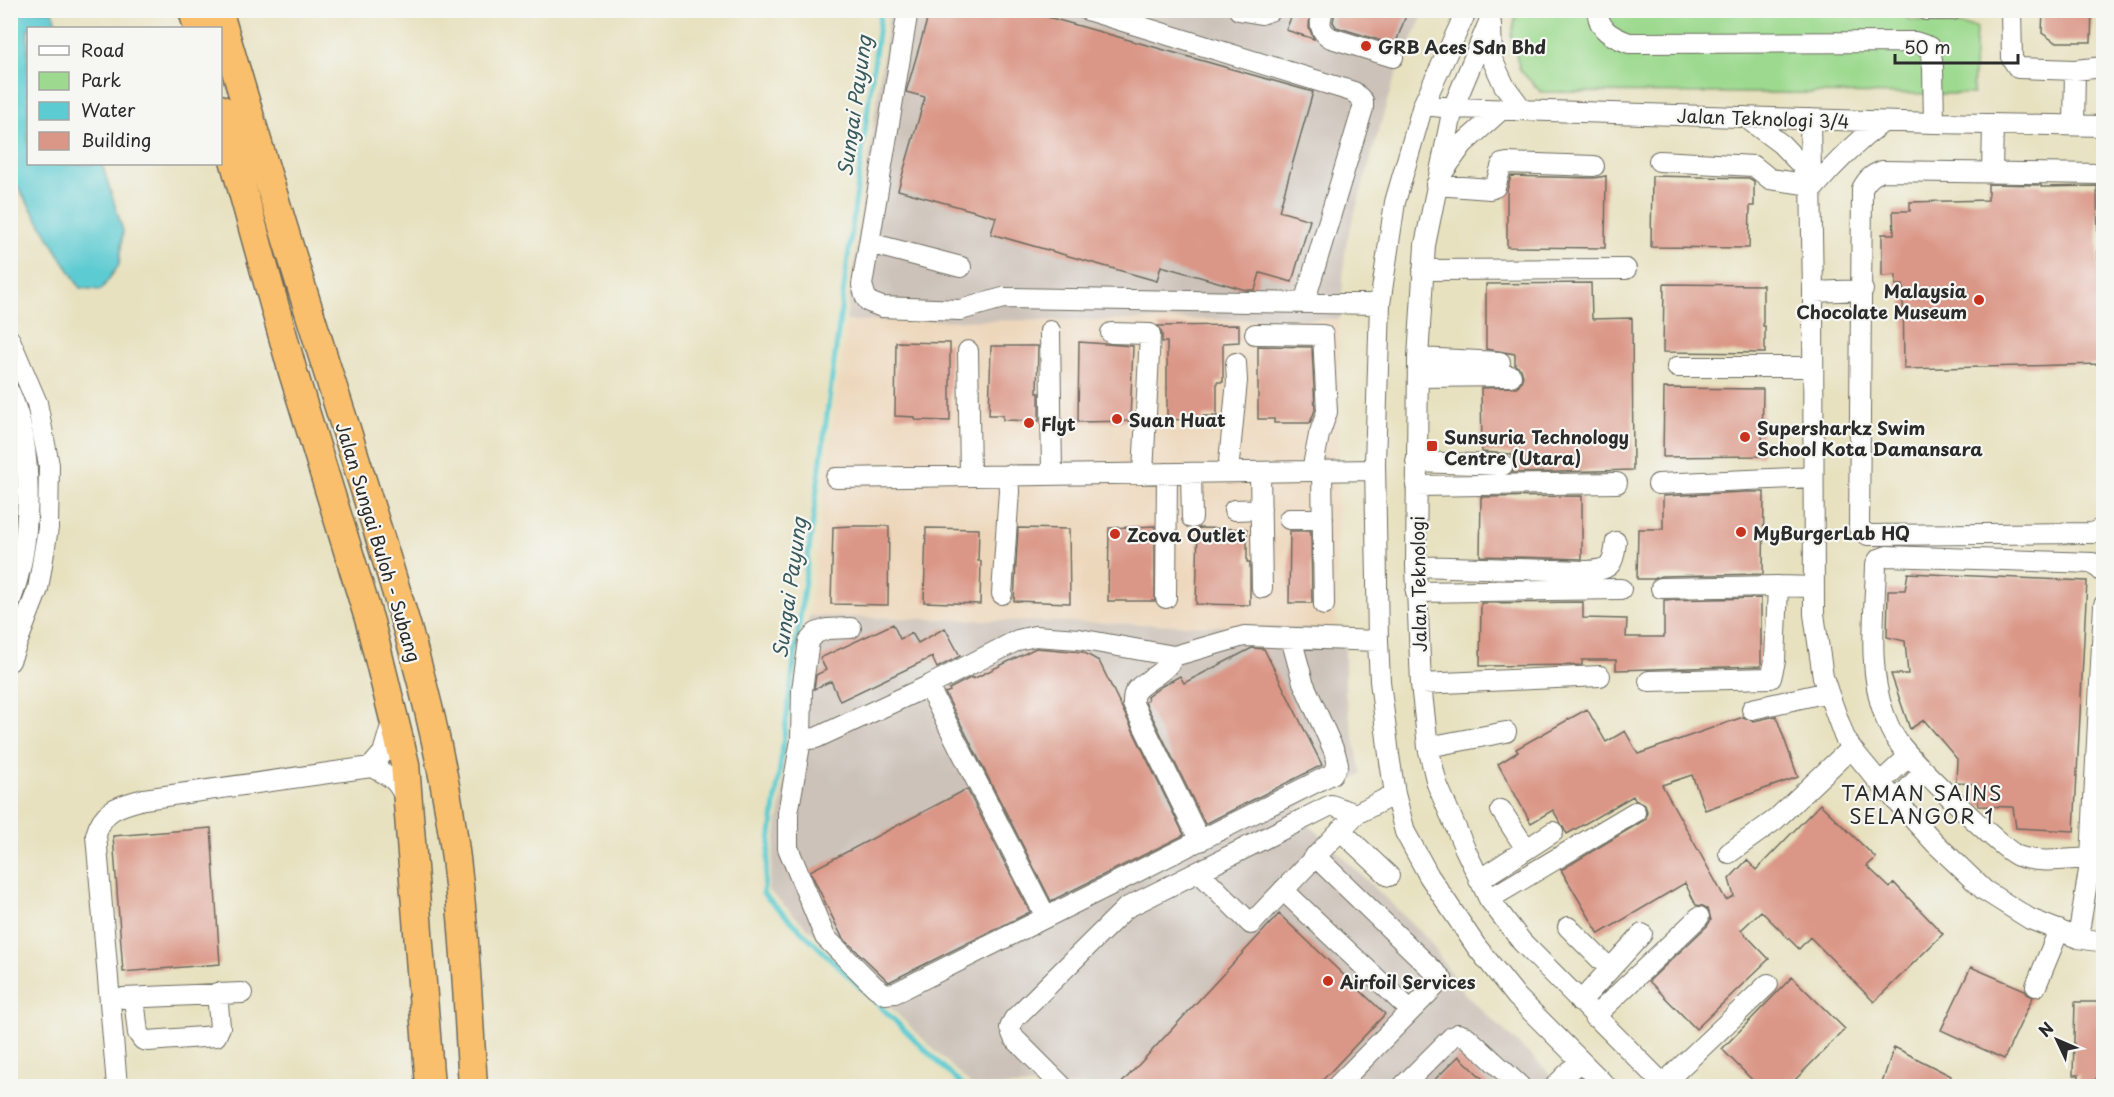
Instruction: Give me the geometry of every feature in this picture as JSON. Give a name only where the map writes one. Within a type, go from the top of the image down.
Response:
[{"type":"highway","points":[[193,10],[198,27]]},
{"type":"highway","name":"Jalan Sungai Buloh - Subang","points":[[219,10],[281,224],[398,595],[428,710],[449,808],[456,866],[473,1086]]},
{"type":"highway","name":"Jalan Sungai Buloh - Subang","points":[[222,116],[292,369],[370,622],[405,764],[430,1086]]},
{"type":"highway","points":[[421,1086],[428,1050]]},
{"type":"street","points":[[908,10],[862,285],[869,302],[882,307],[960,310],[1003,298],[1380,304]]},
{"type":"street","points":[[1087,10],[1354,92],[1363,101],[1363,108],[1304,303]]},
{"type":"street","points":[[1239,10],[1261,14],[1272,10]]},
{"type":"street","points":[[1467,10],[1423,105],[1395,202],[1380,304],[1375,470],[1380,681],[1395,794],[1405,832],[1429,876],[1476,946],[1517,997],[1606,1086]]},
{"type":"street","points":[[1598,10],[1601,25],[1608,33],[1629,43],[1915,42],[1930,47],[1933,68],[1934,123]]},
{"type":"street","points":[[1926,10],[1952,10]]},
{"type":"street","points":[[2011,10],[2012,59],[2018,68],[2075,70],[2103,67]]},
{"type":"street","points":[[1317,12],[1323,34],[1393,57]]},
{"type":"street","points":[[1492,14],[1492,59],[1504,85],[1522,109]]},
{"type":"street","name":"Jalan Teknologi","points":[[1492,14],[1453,108],[1425,245],[1418,368],[1416,592],[1421,684],[1428,747],[1437,784],[1489,899],[1522,942],[1664,1085]]},
{"type":"street","points":[[2074,125],[2075,70]]},
{"type":"street","name":"Jalan Teknologi 3/4","points":[[1423,105],[1453,108],[1883,122],[2103,126]]},
{"type":"street","points":[[1502,109],[1463,144],[1437,182],[1490,189],[1498,182],[1502,164],[1594,166]]},
{"type":"street","points":[[1745,117],[1781,144],[1811,184]]},
{"type":"street","points":[[1810,119],[1814,587],[1823,677],[1828,692],[1844,736],[1851,748],[1935,843],[1984,890],[2030,919],[2078,938],[2103,942]]},
{"type":"street","points":[[1811,184],[1860,139],[1883,122]]},
{"type":"street","points":[[1992,172],[1993,124]]},
{"type":"street","points":[[1659,161],[1754,166],[1770,178],[1811,184]]},
{"type":"street","points":[[2103,174],[1882,171],[1872,176],[1862,189],[1863,290],[1859,528],[1869,535],[2092,533],[2101,530],[2103,526]]},
{"type":"street","points":[[869,243],[962,267]]},
{"type":"street","points":[[1423,270],[1626,269]]},
{"type":"street","points":[[1813,292],[1863,290]]},
{"type":"street","points":[[1050,331],[1052,475]]},
{"type":"street","points":[[1111,333],[1150,334],[1143,474]]},
{"type":"street","points":[[1255,334],[1323,335],[1327,412],[1319,435],[1317,471],[1323,519],[1324,605]]},
{"type":"street","points":[[10,340],[38,403],[49,465],[48,528],[38,589],[10,661]]},
{"type":"street","points":[[968,351],[970,476]]},
{"type":"street","points":[[1228,472],[1236,363]]},
{"type":"street","points":[[1677,367],[1813,368]]},
{"type":"street","points":[[1418,368],[1506,369]]},
{"type":"street","points":[[10,393],[15,404],[27,465],[27,528],[16,586],[10,602]]},
{"type":"street","points":[[1416,462],[1503,465]]},
{"type":"street","points":[[836,478],[1375,470]]},
{"type":"street","points":[[1260,472],[1262,588]]},
{"type":"street","points":[[1166,598],[1167,473]]},
{"type":"street","points":[[1191,473],[1192,518]]},
{"type":"street","points":[[1002,594],[1009,491],[1008,475]]},
{"type":"street","points":[[1658,484],[1813,477]]},
{"type":"street","points":[[1416,486],[1617,483]]},
{"type":"street","points":[[1234,510],[1261,509]]},
{"type":"street","points":[[1289,519],[1323,519]]},
{"type":"street","points":[[1416,566],[1603,570],[1614,560],[1616,542]]},
{"type":"street","points":[[2091,858],[2031,860],[2015,855],[1909,756],[1896,740],[1884,713],[1874,668],[1876,564],[1887,556],[2093,563],[2103,573]]},
{"type":"street","points":[[1649,681],[1771,678],[1775,661],[1778,586]]},
{"type":"street","points":[[1661,588],[1814,587]]},
{"type":"street","points":[[1416,592],[1620,589]]},
{"type":"street","points":[[2078,938],[2091,858],[2103,605]]},
{"type":"street","points":[[851,628],[827,629],[816,633],[809,641],[802,690],[801,740],[788,813],[788,848],[825,937],[875,987],[885,994],[895,993],[1327,778],[1338,764],[1303,682],[1291,638]]},
{"type":"street","points":[[801,740],[816,738],[928,686],[1018,640],[1035,636],[1079,639],[1174,656],[1244,636],[1378,641]]},
{"type":"street","points":[[1174,656],[1165,669],[1138,689],[1133,695],[1133,704],[1200,841]]},
{"type":"street","points":[[1421,684],[1600,676]]},
{"type":"street","points":[[928,686],[1046,917]]},
{"type":"street","points":[[1752,709],[1828,692]]},
{"type":"street","points":[[371,767],[383,753],[394,718]]},
{"type":"street","points":[[1428,747],[1506,732]]},
{"type":"street","points":[[1729,853],[1775,820],[1851,748]]},
{"type":"street","points":[[1880,783],[1909,756]]},
{"type":"street","points":[[117,1086],[96,835],[102,819],[115,807],[144,800],[371,767],[400,785],[410,809]]},
{"type":"street","points":[[1896,801],[1925,771]]},
{"type":"street","points":[[1198,872],[1251,924],[1356,814],[1395,794]]},
{"type":"street","points":[[1062,1086],[1014,1038],[1010,1028],[1014,1019],[1126,908],[1331,805],[1356,814]]},
{"type":"street","points":[[1501,810],[1526,849]]},
{"type":"street","points":[[1489,899],[1635,812]]},
{"type":"street","points":[[1341,830],[1389,876]]},
{"type":"street","points":[[1479,879],[1553,832]]},
{"type":"street","points":[[1315,856],[1442,979],[1337,1086]]},
{"type":"street","points":[[1283,890],[1410,1010]]},
{"type":"street","points":[[1594,1017],[1699,916]]},
{"type":"street","points":[[1568,927],[1609,968]]},
{"type":"street","points":[[2036,986],[2059,930]]},
{"type":"street","points":[[1580,1002],[1642,933]]},
{"type":"street","points":[[1664,1085],[1768,984]]},
{"type":"street","points":[[134,998],[140,1037],[148,1041],[159,1041],[216,1036],[220,1027],[217,993]]},
{"type":"street","points":[[108,999],[242,993]]},
{"type":"street","points":[[1402,1086],[1452,1036],[1458,1034],[1467,1037],[1520,1086]]},
{"type":"street","points":[[1555,1086],[1580,1061]]},
{"type":"shaded area","points":[[889,11],[1425,11],[1392,85],[1346,243],[1340,319],[846,321]]},
{"type":"shaded area","points":[[1340,319],[1336,629],[809,616],[846,321]]},
{"type":"shaded area","points":[[809,616],[1345,629],[1345,693],[1361,774],[1294,810],[1428,939],[1465,994],[1563,1086],[972,1086],[768,890]]},
{"type":"green space","points":[[1517,11],[1906,11],[1907,19],[1976,27],[1973,94],[1541,92],[1520,70],[1511,36]]},
{"type":"water","points":[[11,10],[52,11],[58,27],[27,27],[27,165],[102,165],[123,231],[119,265],[101,290],[80,288],[11,176]]},
{"type":"building","points":[[930,10],[1023,10],[1313,92],[1279,211],[1310,220],[1292,282],[1260,273],[1255,290],[1246,290],[1161,266],[1157,281],[991,234],[996,217],[898,190],[925,97],[906,92]]},
{"type":"building","points":[[1294,10],[1310,10],[1309,28],[1314,39],[1286,30]]},
{"type":"building","points":[[1335,10],[1408,10],[1395,45],[1336,27],[1333,22]]},
{"type":"building","points":[[2043,10],[2092,10],[2091,42],[2055,42],[2042,33]]},
{"type":"building","points":[[1511,176],[1594,178],[1606,176],[1605,248],[1507,247],[1507,190]]},
{"type":"building","points":[[1652,176],[1749,178],[1754,181],[1754,206],[1750,206],[1749,248],[1651,247]]},
{"type":"building","points":[[1988,184],[2041,185],[2041,187],[2097,186],[2100,364],[1904,369],[1903,285],[1896,285],[1896,275],[1882,276],[1882,234],[1894,234],[1893,211],[1910,211],[1910,202],[1988,200]]},
{"type":"building","points":[[1591,283],[1592,319],[1632,318],[1633,470],[1512,473],[1515,465],[1511,454],[1482,452],[1481,388],[1517,387],[1523,376],[1521,369],[1515,365],[1515,354],[1486,349],[1486,284]]},
{"type":"building","points":[[1664,284],[1763,285],[1765,353],[1663,352]]},
{"type":"building","points":[[1239,325],[1239,342],[1223,343],[1223,382],[1217,382],[1217,416],[1203,416],[1203,421],[1167,419],[1167,342],[1162,342],[1162,334],[1158,326]]},
{"type":"building","points":[[896,342],[950,343],[950,421],[915,420],[915,417],[895,416]]},
{"type":"building","points":[[1079,342],[1133,346],[1130,421],[1078,422]]},
{"type":"building","points":[[991,346],[1038,346],[1039,421],[1003,420],[1003,415],[989,415]]},
{"type":"building","points":[[1258,346],[1312,347],[1315,410],[1310,423],[1274,423],[1274,419],[1258,419]]},
{"type":"building","points":[[1664,388],[1763,389],[1762,456],[1663,457]]},
{"type":"building","points":[[1764,492],[1763,574],[1661,576],[1654,579],[1637,579],[1638,529],[1663,529],[1663,496]]},
{"type":"building","points":[[1582,496],[1582,559],[1480,556],[1481,497]]},
{"type":"building","points":[[889,526],[888,605],[831,604],[833,527]]},
{"type":"building","points":[[1155,526],[1155,601],[1108,601],[1109,528]]},
{"type":"building","points":[[926,528],[979,529],[980,604],[924,602]]},
{"type":"building","points":[[1018,528],[1069,529],[1070,603],[1014,601]]},
{"type":"building","points":[[1198,528],[1247,529],[1250,605],[1196,604]]},
{"type":"building","points":[[1290,531],[1311,531],[1312,603],[1289,603]]},
{"type":"building","points":[[1908,573],[2087,581],[2074,831],[2016,828],[2013,807],[1978,806],[1977,784],[1956,783],[1957,759],[1924,720],[1910,729],[1891,674],[1908,674],[1905,641],[1887,637],[1888,590],[1905,590]]},
{"type":"building","points":[[1761,598],[1761,666],[1616,670],[1616,660],[1582,660],[1582,665],[1480,666],[1481,603],[1583,602],[1583,618],[1627,619],[1626,637],[1664,637],[1664,600]]},
{"type":"building","points":[[893,624],[900,639],[912,633],[918,643],[945,628],[960,656],[937,668],[932,657],[840,701],[831,681],[814,689],[816,675],[826,670],[820,658]]},
{"type":"building","points":[[1036,648],[1083,652],[1099,661],[1184,835],[1051,901],[945,693],[972,677],[973,679]]},
{"type":"building","points":[[1252,648],[1264,649],[1322,765],[1205,824],[1145,702],[1148,700],[1147,697],[1180,676],[1184,683]]},
{"type":"building","points":[[1587,709],[1606,742],[1625,731],[1638,754],[1743,717],[1754,721],[1776,716],[1798,777],[1705,810],[1692,775],[1662,785],[1726,900],[1734,896],[1729,879],[1747,860],[1756,870],[1820,804],[1876,858],[1867,866],[1890,888],[1894,883],[1943,934],[1874,1002],[1810,937],[1799,949],[1761,911],[1741,930],[1769,959],[1696,1029],[1649,981],[1707,926],[1711,920],[1708,909],[1696,905],[1685,883],[1599,934],[1561,870],[1646,819],[1645,805],[1635,800],[1633,796],[1567,834],[1553,810],[1531,823],[1498,764],[1518,752],[1516,749]]},
{"type":"building","points":[[967,789],[1030,912],[889,982],[842,937],[810,871]]},
{"type":"building","points":[[211,828],[220,964],[123,972],[113,836]]},
{"type":"building","points":[[1279,914],[1385,1014],[1317,1086],[1119,1086]]},
{"type":"building","points":[[1971,967],[2025,990],[2033,997],[2004,1059],[1941,1030]]},
{"type":"building","points":[[1792,977],[1845,1029],[1789,1086],[1758,1086],[1722,1049]]},
{"type":"building","points":[[2075,1002],[2103,1002],[2103,1073],[2100,1073],[2092,1084],[2079,1084],[2079,1075],[2073,1075]]},
{"type":"building","points":[[1894,1047],[1951,1076],[1949,1086],[1881,1086]]},
{"type":"building","points":[[1459,1056],[1490,1086],[1428,1086]]},
{"type":"waterway","name":"Sungai Payung","points":[[881,10],[763,894],[963,1086]]},
{"type":"place","name":"GRB Aces Sdn Bhd","points":[[1366,46]]},
{"type":"place","name":"Malaysia Chocolate Museum","points":[[1979,300]]},
{"type":"place","name":"Suan Huat","points":[[1117,419]]},
{"type":"place","name":"Flyt","points":[[1029,423]]},
{"type":"place","name":"Supersharkz Swim School Kota Damansara","points":[[1745,437]]},
{"type":"place","name":"Sunsuria Technology Centre (Utara)","points":[[1432,446]]},
{"type":"place","name":"MyBurgerLab HQ","points":[[1741,532]]},
{"type":"place","name":"Zcova Outlet","points":[[1115,534]]},
{"type":"place","name":"Airfoil Services","points":[[1328,981]]},
{"type":"district","name":"TAMAN SAINS SELANGOR 1","points":[[1922,804]]}]
